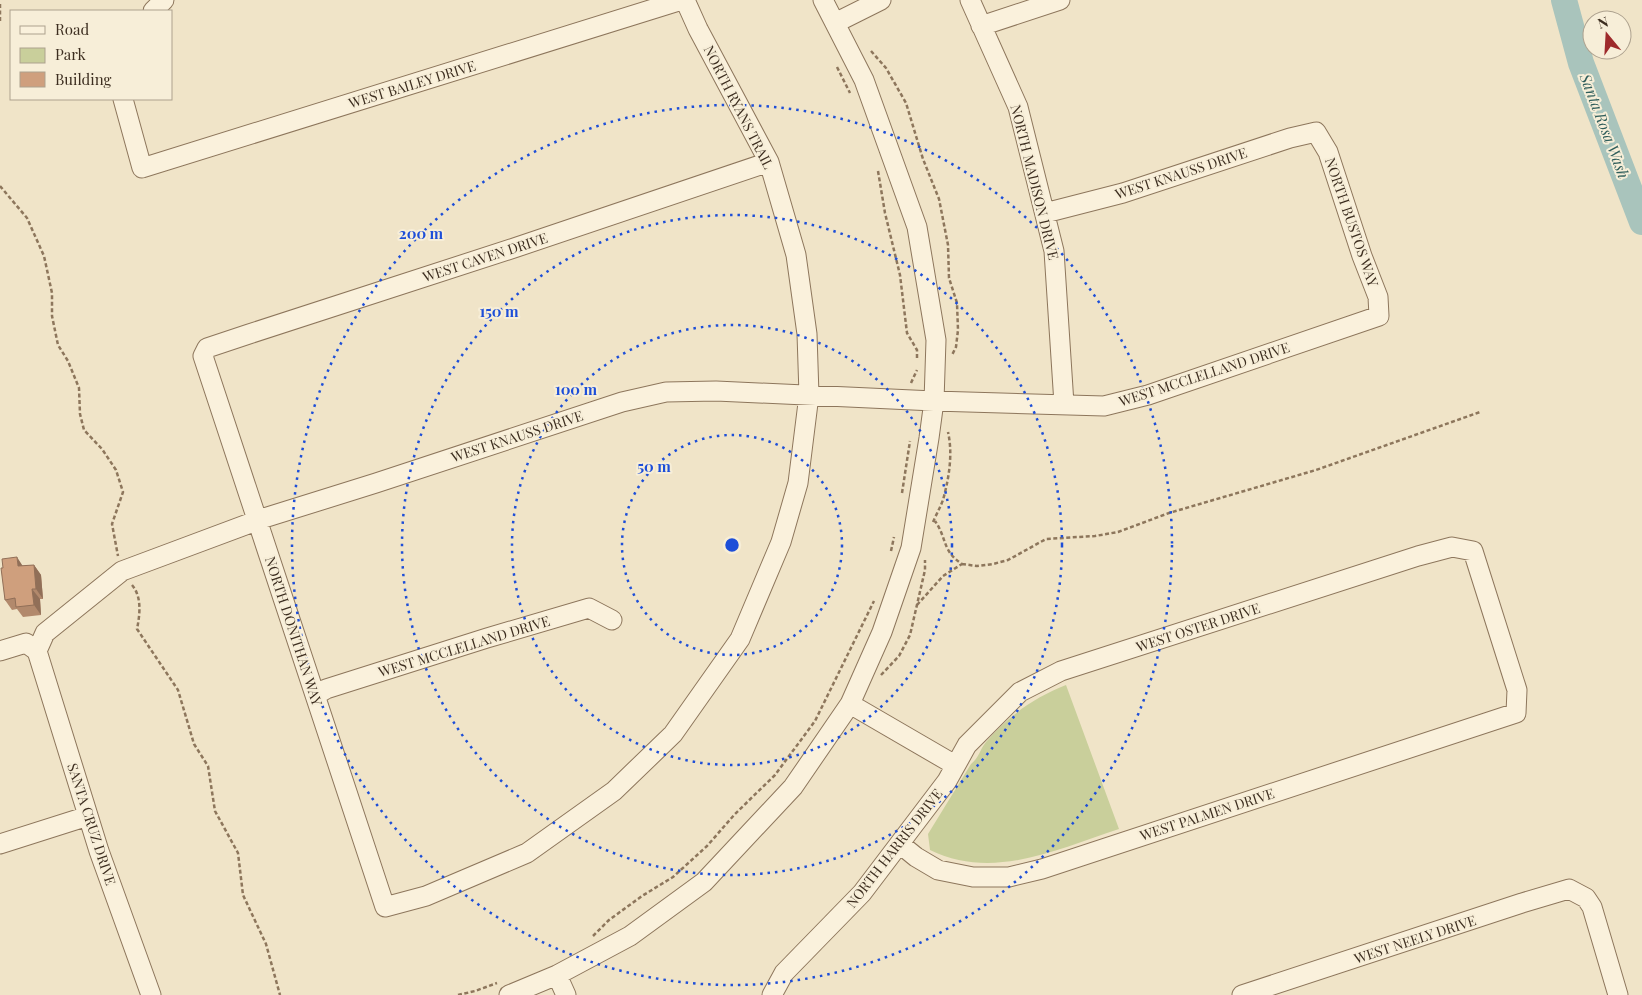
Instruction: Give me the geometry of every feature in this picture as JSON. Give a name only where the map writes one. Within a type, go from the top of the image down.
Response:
[{"type":"street","points":[[154,10],[164,0]]},
{"type":"street","name":"NORTH RYANS TRAIL","points":[[684,0],[769,162],[796,255],[807,334],[809,395]]},
{"type":"street","name":"WEST BAILEY DRIVE","points":[[123,100],[142,168],[684,0]]},
{"type":"street","points":[[504,989],[557,975],[630,936],[704,882],[793,788],[850,704],[882,632],[910,548],[934,401],[936,340],[917,227],[864,80],[823,0]]},
{"type":"street","points":[[836,23],[881,0]]},
{"type":"street","name":"NORTH MADISON DRIVE","points":[[970,0],[1018,107],[1054,251],[1064,404]]},
{"type":"street","points":[[981,26],[1060,0]]},
{"type":"street","name":"WEST KNAUSS DRIVE","points":[[1045,213],[1124,193],[1290,138],[1316,132]]},
{"type":"street","name":"NORTH BUSTOS WAY","points":[[1316,132],[1328,152],[1362,256],[1378,297],[1379,316]]},
{"type":"street","name":"WEST CAVEN DRIVE","points":[[203,356],[207,348],[514,248],[769,162]]},
{"type":"street","name":"WEST MCCLELLAND DRIVE","points":[[934,401],[1104,406],[1148,395],[1379,316]]},
{"type":"street","name":"NORTH DONITHAN WAY","points":[[203,356],[385,907],[426,896],[527,853],[614,791],[674,734],[740,639],[781,542],[798,483],[809,395]]},
{"type":"street","name":"WEST KNAUSS DRIVE","points":[[37,651],[45,634],[122,571],[258,520],[622,402],[666,392],[716,391],[934,401]]},
{"type":"street","name":"WEST OSTER DRIVE","points":[[955,765],[967,745],[1020,692],[1061,671],[1418,556],[1452,547],[1473,551],[1517,690],[1516,713]]},
{"type":"street","name":"WEST MCCLELLAND DRIVE","points":[[316,695],[326,689],[588,608],[612,620]]},
{"type":"street","points":[[0,651],[26,643],[37,651]]},
{"type":"street","name":"SANTA CRUZ DRIVE","points":[[37,651],[88,816],[151,995]]},
{"type":"street","points":[[850,704],[955,765]]},
{"type":"street","name":"WEST PALMEN DRIVE","points":[[900,844],[916,857],[938,870],[973,877],[1009,877],[1042,869],[1516,713]]},
{"type":"street","name":"NORTH HARRIS DRIVE","points":[[772,995],[784,973],[862,893],[947,781],[955,765]]},
{"type":"street","points":[[0,844],[88,816]]},
{"type":"street","name":"WEST NEELY DRIVE","points":[[1242,995],[1569,889],[1586,898],[1592,907],[1618,995]]},
{"type":"street","points":[[557,975],[566,995]]},
{"type":"path","points":[[0,4],[0,22]]},
{"type":"path","points":[[870,52],[886,68],[906,103],[923,159],[939,199],[948,245],[949,278],[957,303],[958,315],[956,347],[951,358]]},
{"type":"path","points":[[835,62],[852,98]]},
{"type":"path","points":[[877,166],[885,214],[900,275],[907,333],[917,350],[917,360]]},
{"type":"path","points":[[0,186],[27,218],[44,256],[52,293],[52,316],[58,345],[68,361],[79,388],[80,414],[84,430],[102,449],[116,470],[123,492],[112,524],[122,571],[136,589],[141,612],[138,629],[178,690],[194,744],[208,766],[214,811],[238,853],[243,895],[266,944],[280,995]]},
{"type":"path","points":[[900,399],[918,370]]},
{"type":"path","points":[[934,520],[953,558],[962,564],[977,566],[993,564],[1008,560],[1046,539],[1118,532],[1169,513],[1316,470],[1480,412]]},
{"type":"path","points":[[902,494],[911,435]]},
{"type":"path","points":[[889,558],[896,531]]},
{"type":"path","points":[[916,606],[943,576],[962,564]]},
{"type":"path","points":[[592,937],[609,920],[673,876],[707,846],[734,814],[775,775],[815,721],[878,593]]},
{"type":"path","points":[[458,995],[475,991],[504,989]]},
{"type":"green space","points":[[1066,685],[1119,829],[1049,853],[1002,862],[978,863],[954,859],[930,850],[928,834],[986,742],[1003,724],[1023,708],[1044,695]]},
{"type":"building","points":[[17,557],[18,566],[34,565],[36,589],[32,589],[34,605],[16,607],[15,598],[5,600],[1,568],[3,568],[2,559]]},
{"type":"waterway","name":"Santa Rosa Wash","points":[[1564,0],[1581,63],[1642,222]]}]
